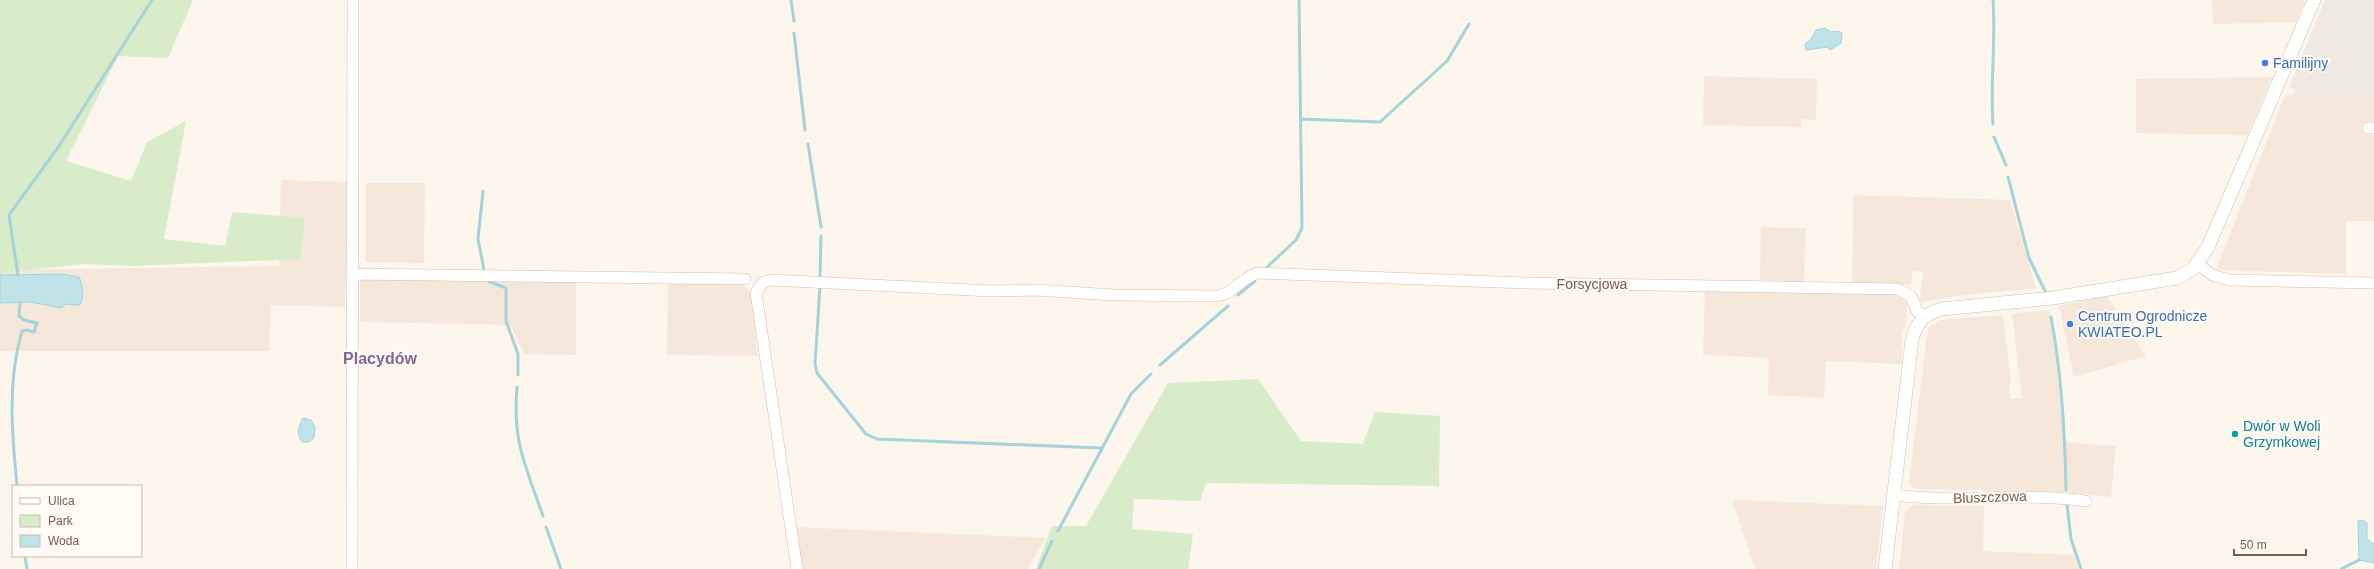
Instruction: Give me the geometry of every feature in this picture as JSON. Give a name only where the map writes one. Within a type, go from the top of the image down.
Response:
[{"type":"street","points":[[352,569],[353,0]]},
{"type":"street","points":[[1885,569],[1912,340],[1917,326],[1924,317],[1935,311],[1946,308],[2052,298],[2177,278],[2188,273],[2198,264],[2208,247],[2314,0]]},
{"type":"street","points":[[2198,264],[2212,275],[2229,280],[2374,283]]},
{"type":"street","name":"Forsycjowa","points":[[797,569],[756,293],[762,283],[771,280],[991,291],[1036,290],[1114,295],[1218,296],[1234,290],[1247,276],[1257,273],[1525,283],[1897,289],[1911,296],[1917,311],[1924,317]]},
{"type":"street","points":[[353,274],[745,279]]},
{"type":"street","name":"Bluszczowa","points":[[1894,494],[1959,499],[2057,497],[2086,500]]},
{"type":"shaded area","points":[[2212,0],[2305,0],[2296,22],[2213,24]]},
{"type":"shaded area","points":[[2325,0],[2374,0],[2374,95],[2293,95],[2295,89],[2289,87]]},
{"type":"shaded area","points":[[1704,76],[1817,79],[1816,120],[1801,119],[1801,127],[1703,125]]},
{"type":"shaded area","points":[[2272,77],[2247,135],[2136,133],[2136,79]]},
{"type":"shaded area","points":[[2285,95],[2374,95],[2374,126],[2366,132],[2374,136],[2374,221],[2346,221],[2346,274],[2216,270]]},
{"type":"shaded area","points":[[281,180],[349,182],[345,307],[271,305],[269,351],[0,351],[0,270],[279,266]]},
{"type":"shaded area","points":[[366,183],[425,183],[424,263],[366,262]]},
{"type":"shaded area","points":[[1853,195],[2010,200],[2036,288],[1962,295],[1919,303],[1923,272],[1913,271],[1911,285],[1852,282]]},
{"type":"shaded area","points":[[1761,227],[1806,228],[1804,282],[1760,280]]},
{"type":"shaded area","points":[[360,279],[576,281],[576,355],[524,354],[510,325],[360,322]]},
{"type":"shaded area","points":[[668,281],[741,283],[751,292],[758,356],[667,355]]},
{"type":"shaded area","points":[[1705,290],[1897,294],[1907,299],[1906,328],[1902,330],[1902,364],[1826,361],[1824,398],[1768,395],[1769,358],[1703,355]]},
{"type":"shaded area","points":[[2107,296],[2146,356],[2074,377],[2059,306]]},
{"type":"shaded area","points":[[2049,310],[2056,355],[2064,442],[2116,446],[2111,497],[2066,492],[1915,489],[1909,482],[1928,328],[1940,320],[2003,315],[2011,383],[2009,386],[2011,399],[2022,398],[2012,314]]},
{"type":"shaded area","points":[[1739,500],[1883,506],[1876,569],[1755,569],[1733,502]]},
{"type":"shaded area","points":[[1913,505],[1984,506],[1983,551],[2073,555],[2078,569],[1899,569],[1905,512]]},
{"type":"shaded area","points":[[796,527],[1046,538],[1027,569],[803,569]]},
{"type":"green space","points":[[0,0],[193,0],[168,58],[118,56],[66,161],[131,181],[147,142],[186,121],[164,239],[225,246],[232,212],[305,218],[300,259],[132,266],[85,264],[0,273]]},
{"type":"green space","points":[[1258,379],[1301,441],[1363,444],[1375,412],[1440,416],[1439,486],[1206,483],[1200,501],[1134,499],[1132,529],[1193,534],[1188,569],[1036,569],[1052,526],[1086,526],[1168,383]]},
{"type":"water","points":[[1825,28],[1831,32],[1838,31],[1842,33],[1841,43],[1830,50],[1828,47],[1806,50],[1805,44],[1811,39],[1816,30]]},
{"type":"water","points":[[62,274],[79,277],[82,291],[80,305],[66,304],[61,308],[30,302],[0,303],[0,275]]},
{"type":"water","points":[[303,418],[311,420],[315,427],[314,438],[309,442],[302,442],[298,433]]},
{"type":"water","points":[[2363,520],[2367,523],[2367,539],[2374,544],[2374,563],[2359,560],[2358,521]]},
{"type":"waterway","points":[[18,275],[9,215],[59,146],[152,0]]},
{"type":"waterway","points":[[791,0],[794,21]]},
{"type":"waterway","points":[[1266,268],[1296,240],[1302,228],[1299,0]]},
{"type":"waterway","points":[[1993,0],[1993,124]]},
{"type":"waterway","points":[[1301,119],[1380,122],[1447,61],[1469,24]]},
{"type":"waterway","points":[[794,33],[805,130]]},
{"type":"waterway","points":[[1994,137],[2006,165]]},
{"type":"waterway","points":[[808,144],[821,227]]},
{"type":"waterway","points":[[2008,177],[2029,258],[2045,291]]},
{"type":"waterway","points":[[483,191],[478,239],[484,270]]},
{"type":"waterway","points":[[820,276],[821,236]]},
{"type":"waterway","points":[[488,281],[506,288],[506,321],[518,354],[518,375]]},
{"type":"waterway","points":[[1238,295],[1255,281]]},
{"type":"waterway","points":[[820,286],[815,364],[817,373],[866,434],[877,439],[1101,448]]},
{"type":"waterway","points":[[17,485],[12,428],[14,369],[22,331],[27,330],[34,332],[37,323],[24,320],[19,316],[20,303]]},
{"type":"waterway","points":[[1160,365],[1228,306]]},
{"type":"waterway","points":[[2051,317],[2058,360],[2062,404],[2066,490]]},
{"type":"waterway","points":[[1058,531],[1131,394],[1151,374]]},
{"type":"waterway","points":[[517,387],[516,406],[519,439],[526,468],[543,516]]},
{"type":"waterway","points":[[2067,504],[2071,539],[2081,569]]},
{"type":"waterway","points":[[546,527],[561,569]]},
{"type":"waterway","points":[[1039,569],[1052,541]]},
{"type":"waterway","points":[[25,557],[27,569]]},
{"type":"waterway","points":[[2341,569],[2359,560]]},
{"type":"place","name":"Familijny","points":[[2265,63]]},
{"type":"place","name":"Centrum Ogrodnicze KWIATEO.PL","points":[[2070,324]]},
{"type":"place","name":"Dwór w Woli Grzymkowej","points":[[2235,434]]},
{"type":"district","name":"Placydów","points":[[380,358]]}]
